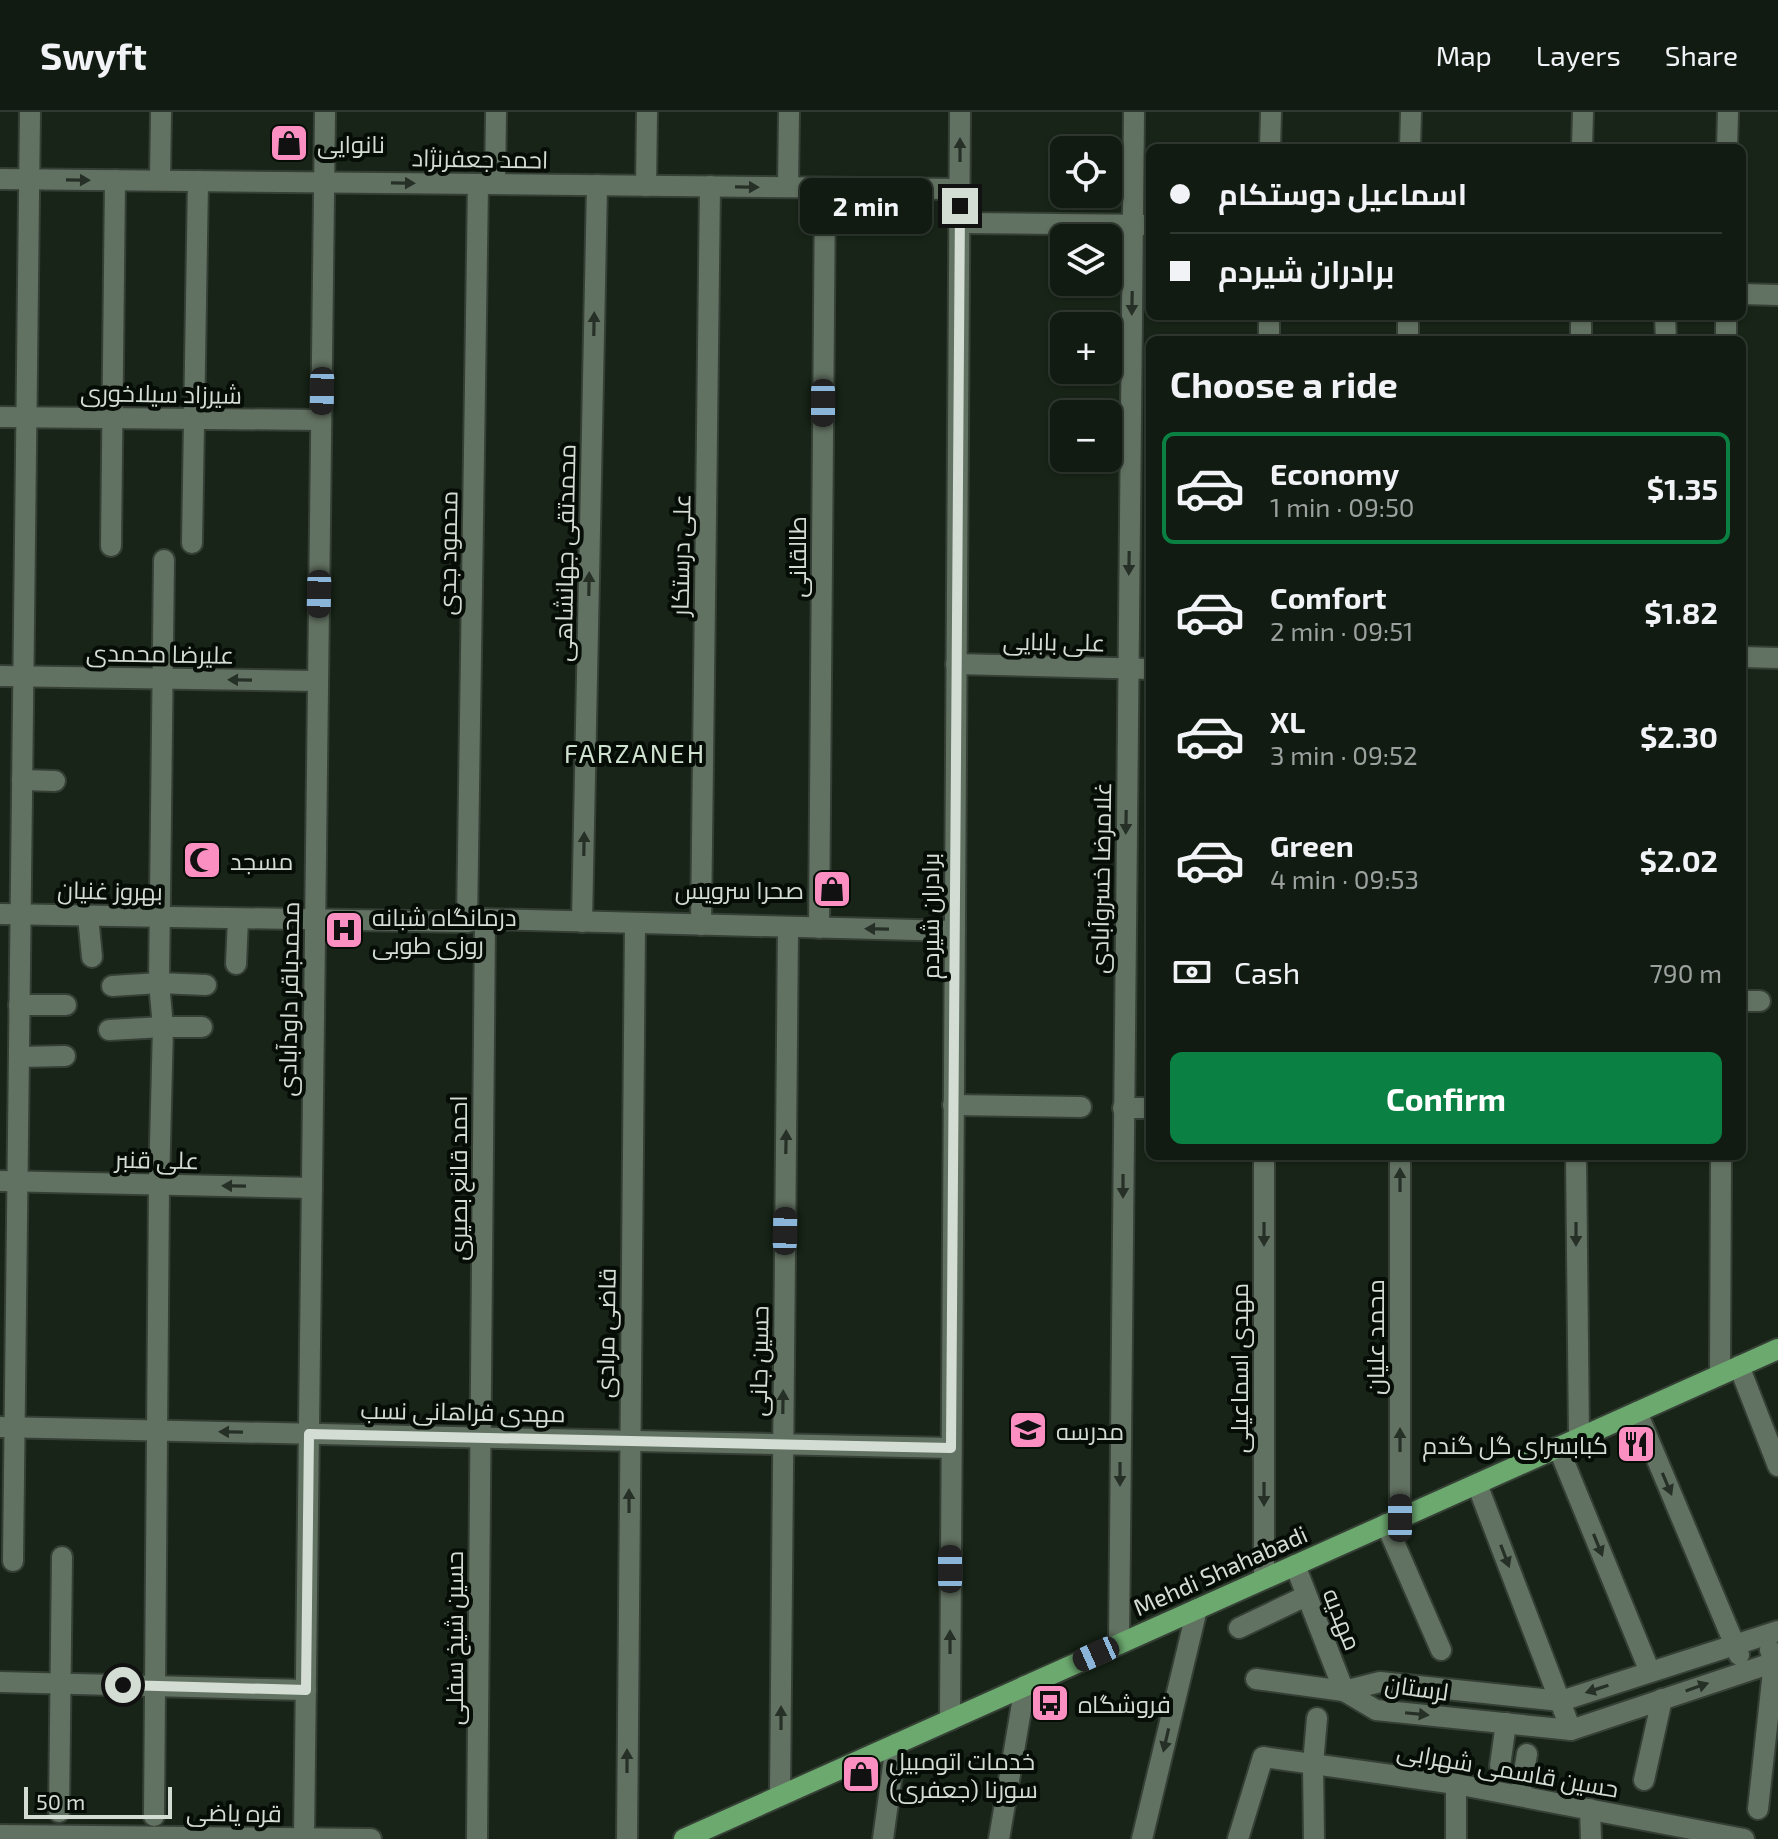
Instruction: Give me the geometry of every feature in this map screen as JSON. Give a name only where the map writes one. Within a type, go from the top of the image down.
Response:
[{"type":"main road","name":"Mehdi Shahabadi","points":[[684,1839],[1778,1349]]},
{"type":"street","points":[[13,1561],[7,1427],[9,1182],[19,1057],[19,1005],[10,915],[22,780],[30,112]]},
{"type":"street","points":[[160,180],[161,112]]},
{"type":"street","name":"محمدباقر داودآبادی","points":[[304,1839],[325,112]]},
{"type":"street","name":"محمود جدی","points":[[476,921],[487,184],[496,112]]},
{"type":"street","points":[[646,186],[647,112]]},
{"type":"street","points":[[788,187],[789,112]]},
{"type":"street","name":"برادران شیردم","points":[[950,1720],[960,112]]},
{"type":"street","name":"غلامرضا خسروآبادی","points":[[1119,1644],[1128,669],[1141,225],[1134,112]]},
{"type":"street","points":[[1270,144],[1271,112]]},
{"type":"street","points":[[1410,144],[1411,112]]},
{"type":"street","points":[[1582,144],[1583,112]]},
{"type":"street","points":[[1727,144],[1728,112]]},
{"type":"street","name":"احمد جعفرنژاد","points":[[0,179],[960,189]]},
{"type":"street","points":[[111,546],[115,180]]},
{"type":"street","points":[[192,543],[198,181]]},
{"type":"street","name":"محمدتقی جهانشاهی","points":[[582,922],[597,185]]},
{"type":"street","name":"علی درستکار","points":[[701,925],[710,186]]},
{"type":"street","name":"طالقانی","points":[[819,928],[825,188]]},
{"type":"street","points":[[959,223],[1141,225]]},
{"type":"street","points":[[1746,294],[1778,295]]},
{"type":"street","name":"شیرزاد سیلاخوری","points":[[0,417],[321,420]]},
{"type":"street","points":[[154,1816],[163,1027],[159,983],[164,560]]},
{"type":"street","points":[[1746,657],[1778,658]]},
{"type":"street","name":"علی بابایی","points":[[956,664],[1146,669]]},
{"type":"street","name":"علیرضا محمدی","points":[[0,676],[318,681]]},
{"type":"street","points":[[22,780],[55,781]]},
{"type":"street","name":"بهروز غنیان","points":[[10,915],[582,922],[955,931]]},
{"type":"street","points":[[88,916],[92,957]]},
{"type":"street","points":[[236,964],[238,919]]},
{"type":"street","name":"احمد قانع بصیری","points":[[476,921],[481,1437]]},
{"type":"street","name":"قاضی مرادی","points":[[627,1839],[635,923]]},
{"type":"street","name":"حسین جانی","points":[[780,1796],[788,927]]},
{"type":"street","points":[[112,986],[159,983],[206,985]]},
{"type":"street","points":[[19,1005],[66,1005]]},
{"type":"street","points":[[109,1030],[202,1027]]},
{"type":"street","points":[[19,1057],[65,1056]]},
{"type":"street","points":[[953,1105],[1081,1107]]},
{"type":"street","points":[[1123,1108],[1146,1108]]},
{"type":"street","name":"مهدی اسماعیلی","points":[[1264,1160],[1264,1579]]},
{"type":"street","name":"محمد علیان","points":[[1393,1521],[1400,1160]]},
{"type":"street","points":[[1576,1160],[1579,1438]]},
{"type":"street","points":[[1720,1375],[1721,1160]]},
{"type":"street","name":"علی قنبر","points":[[9,1182],[312,1188]]},
{"type":"street","points":[[1739,1366],[1778,1466]]},
{"type":"street","points":[[1637,1412],[1745,1671]]},
{"type":"street","name":"مهدی فراهانی نسب","points":[[7,1427],[951,1448]]},
{"type":"street","name":"حسین شیخ سفلی","points":[[477,1839],[481,1437]]},
{"type":"street","points":[[1558,1447],[1650,1672]]},
{"type":"street","points":[[1477,1484],[1571,1730]]},
{"type":"street","points":[[1393,1521],[1441,1650]]},
{"type":"street","points":[[59,1812],[62,1557]]},
{"type":"street","name":"مهدیه","points":[[1295,1565],[1344,1691]]},
{"type":"street","points":[[1239,1628],[1306,1596]]},
{"type":"street","points":[[1142,1839],[1197,1609]]},
{"type":"street","points":[[1758,1809],[1776,1661],[1772,1633]]},
{"type":"street","name":"لرستان","points":[[1344,1691],[1380,1682],[1561,1701],[1772,1633]]},
{"type":"street","name":"لرستان","points":[[1344,1691],[1376,1710],[1571,1730],[1776,1661]]},
{"type":"street","points":[[1256,1679],[1344,1691]]},
{"type":"street","points":[[0,1682],[306,1690]]},
{"type":"street","points":[[999,1839],[1025,1686]]},
{"type":"street","points":[[1644,1780],[1662,1699]]},
{"type":"street","points":[[1314,1839],[1313,1764],[1317,1718]]},
{"type":"street","points":[[1500,1766],[1506,1723]]},
{"type":"street","points":[[883,1839],[896,1744]]},
{"type":"street","points":[[1520,1796],[1527,1754]]},
{"type":"street","name":"حسین قاسمی شهرابی","points":[[1238,1839],[1263,1757],[1456,1784],[1720,1837],[1744,1839]]},
{"type":"street","points":[[1456,1784],[1456,1839]]},
{"type":"street","points":[[1590,1809],[1591,1839]]},
{"type":"street","name":"قره یاضی","points":[[0,1835],[371,1839]]},
{"type":"place","name":"نانوایی","points":[[289,143]]},
{"type":"place","name":"مسجد","points":[[202,860]]},
{"type":"place","name":"صحرا سرویس","points":[[832,889]]},
{"type":"place","name":"درمانگاه شبانه روزی طوبی","points":[[344,930]]},
{"type":"place","name":"مدرسه","points":[[1028,1430]]},
{"type":"place","name":"کبابسرای گل گندم","points":[[1636,1444]]},
{"type":"place","name":"فروشگاه","points":[[1050,1703]]},
{"type":"place","name":"خدمات اتومبیل سورنا (جعفری)","points":[[861,1774]]},
{"type":"district","name":"FARZANEH","points":[[635,752]]},
{"type":"route","points":[[123,1685],[306,1690],[309,1434],[951,1448],[960,206]]}]
